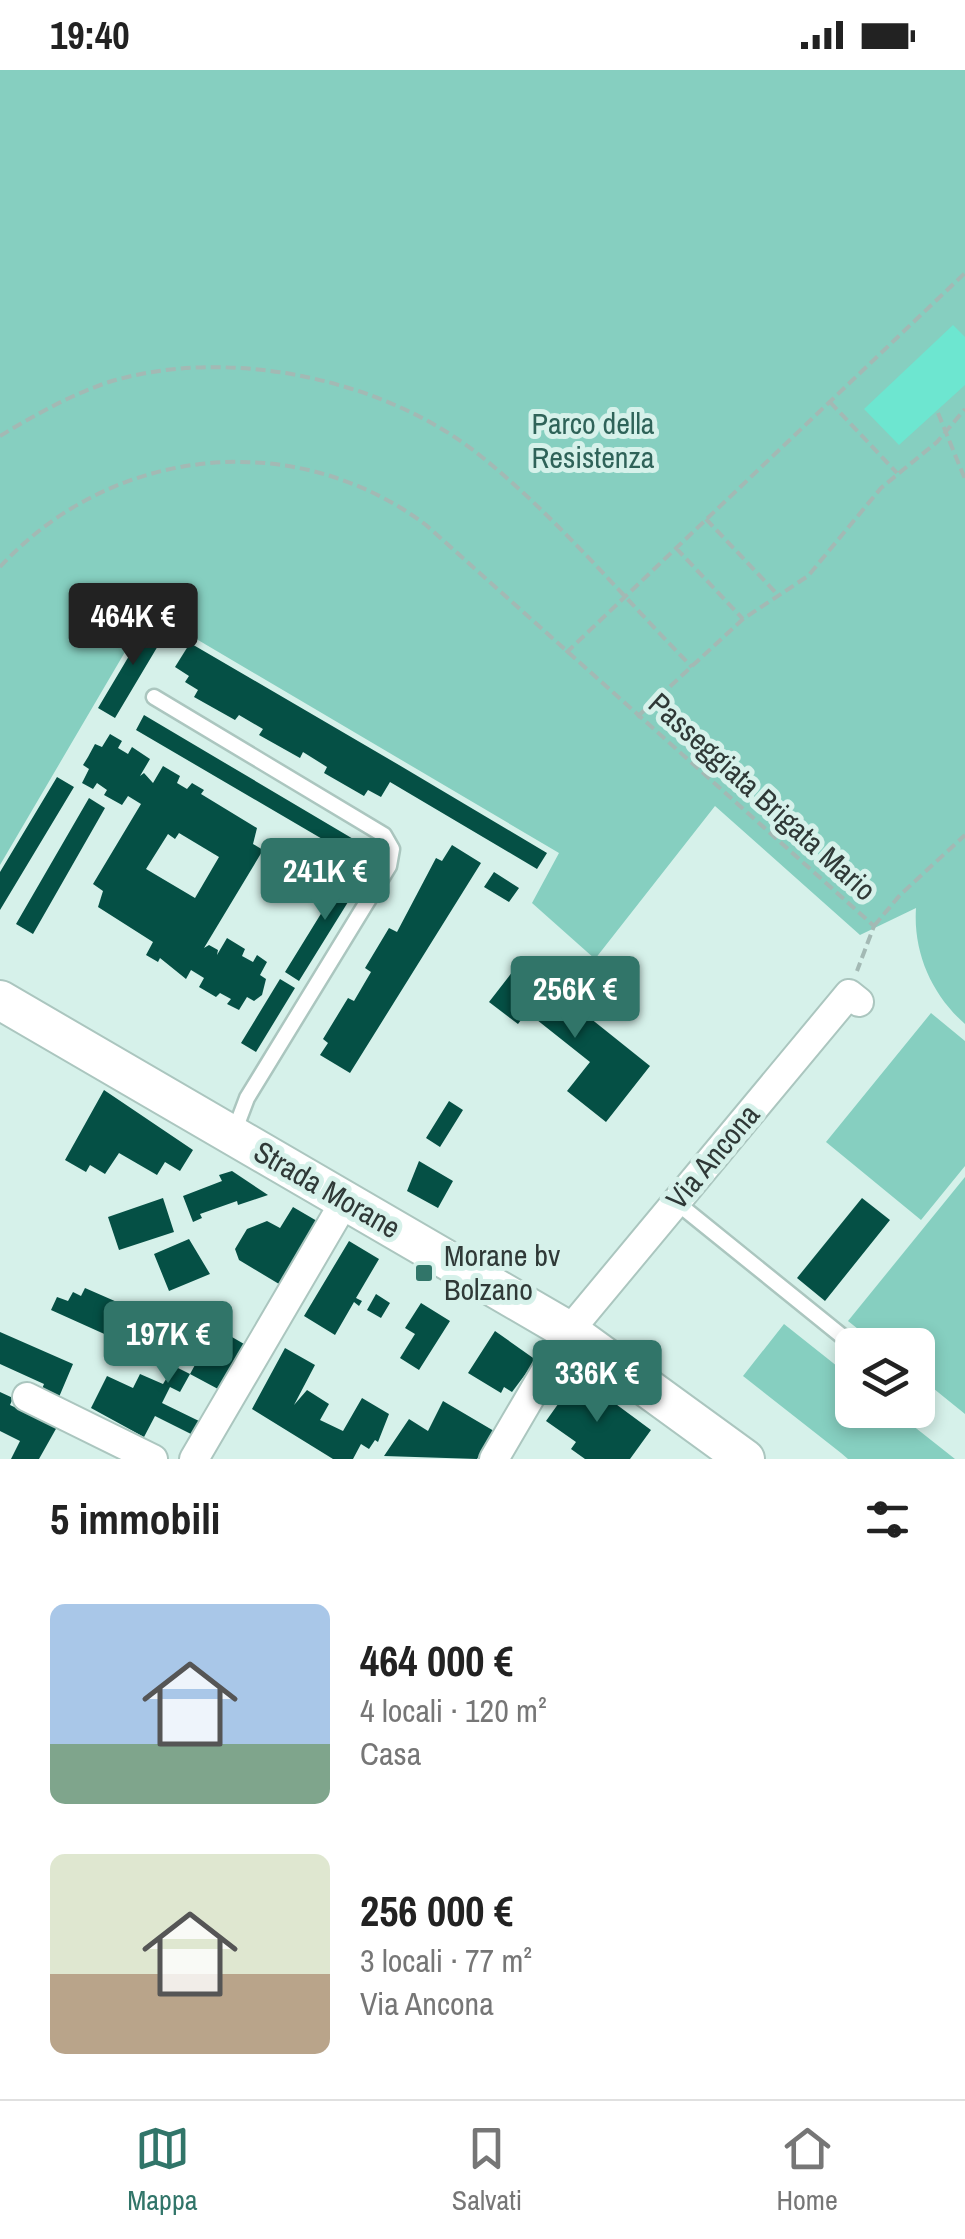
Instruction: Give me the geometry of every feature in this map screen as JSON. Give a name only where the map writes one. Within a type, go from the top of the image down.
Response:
[{"type":"street","name":"Via Ancona","points":[[494,1459],[569,1331],[854,998]]},
{"type":"street","name":"Strada Morane","points":[[0,1000],[569,1331],[746,1459]]},
{"type":"street","points":[[194,1459],[345,1201]]},
{"type":"street","points":[[26,1397],[153,1459]]},
{"type":"lane","points":[[154,697],[384,835],[392,849],[389,866],[247,1098],[232,1136]]},
{"type":"lane","points":[[676,1202],[835,1330]]},
{"type":"path","points":[[566,653],[964,274]]},
{"type":"path","points":[[0,436],[60,402],[126,378],[214,370],[331,380],[410,410],[476,452],[692,667]]},
{"type":"path","points":[[830,402],[898,473]]},
{"type":"path","points":[[637,716],[744,620],[818,566],[898,473],[946,433],[965,409]]},
{"type":"path","points":[[938,413],[965,480]]},
{"type":"path","name":"Passeggiata Brigata Mario","points":[[0,567],[66,510],[124,481],[212,462],[271,462],[308,467],[370,489],[405,510],[874,926],[854,998]]},
{"type":"path","points":[[706,520],[778,596]]},
{"type":"path","points":[[676,548],[744,620]]},
{"type":"path","points":[[874,926],[900,895],[965,835]]},
{"type":"green space","name":"Parco della Resistenza","points":[[0,70],[965,70],[965,1024],[943,1000],[927,972],[918,941],[916,908],[860,935],[715,806],[595,959],[532,903],[559,853],[149,611],[0,865]]},
{"type":"green space","points":[[931,1013],[965,1041],[965,1166],[921,1220],[826,1142]]},
{"type":"green space","points":[[965,1177],[965,1414],[935,1390],[935,1328],[857,1328],[848,1321]]},
{"type":"green space","points":[[784,1324],[835,1364],[835,1428],[916,1428],[955,1459],[848,1459],[743,1376]]},
{"type":"shaded area","points":[[953,325],[965,337],[965,385],[899,445],[864,409]]},
{"type":"building","points":[[151,619],[168,629],[115,718],[98,708]]},
{"type":"building","points":[[190,643],[547,853],[537,869],[390,782],[381,797],[368,790],[364,796],[324,773],[327,767],[303,752],[300,758],[259,735],[263,729],[239,715],[235,720],[194,697],[198,690],[185,682],[189,676],[175,667]]},
{"type":"building","points":[[144,715],[360,843],[353,857],[136,730]]},
{"type":"building","points":[[110,734],[122,741],[118,748],[128,754],[132,747],[150,759],[140,776],[144,773],[153,783],[163,766],[180,776],[177,783],[187,789],[192,783],[204,790],[201,794],[257,828],[253,844],[263,850],[204,948],[209,945],[218,950],[217,955],[227,938],[245,949],[242,956],[253,962],[257,955],[267,962],[260,975],[266,979],[262,995],[254,1001],[247,997],[239,1010],[227,1004],[231,999],[220,993],[216,997],[199,987],[204,978],[191,970],[186,979],[160,958],[158,962],[146,955],[153,942],[98,907],[103,891],[93,884],[141,804],[128,796],[122,805],[104,795],[107,790],[97,783],[93,789],[82,783],[89,769],[83,765],[95,744],[102,747]],"holes":[[[179,833],[219,857],[195,898],[146,869],[168,834],[175,839]]]},
{"type":"building","points":[[57,777],[74,787],[0,910],[0,872]]},
{"type":"building","points":[[89,798],[105,808],[33,934],[16,924]]},
{"type":"building","points":[[452,845],[481,863],[350,1073],[320,1055],[328,1043],[323,1039],[348,998],[354,1001],[371,972],[365,968],[389,928],[397,932],[436,858],[442,861]]},
{"type":"building","points":[[351,865],[366,873],[299,981],[285,972]]},
{"type":"building","points":[[494,872],[519,888],[509,902],[484,887]]},
{"type":"building","points":[[520,962],[650,1066],[606,1122],[567,1091],[590,1062],[527,1012],[518,1024],[489,1002]]},
{"type":"building","points":[[280,979],[295,988],[256,1052],[241,1043]]},
{"type":"building","points":[[104,1090],[193,1150],[180,1171],[165,1162],[157,1175],[119,1153],[105,1174],[90,1165],[86,1172],[65,1160]]},
{"type":"building","points":[[449,1101],[463,1110],[440,1147],[426,1138]]},
{"type":"building","points":[[419,1161],[453,1181],[438,1208],[407,1191]]},
{"type":"building","points":[[232,1171],[268,1195],[200,1214],[202,1218],[193,1222],[183,1196],[222,1181],[219,1175]]},
{"type":"building","points":[[163,1198],[174,1232],[119,1250],[108,1217]]},
{"type":"building","points":[[862,1198],[890,1220],[825,1301],[797,1278]]},
{"type":"building","points":[[293,1207],[317,1221],[279,1284],[239,1260],[235,1249],[247,1229],[267,1221],[280,1228]]},
{"type":"building","points":[[189,1239],[210,1274],[169,1291],[154,1254]]},
{"type":"building","points":[[349,1241],[379,1259],[356,1298],[362,1301],[359,1306],[354,1302],[335,1335],[304,1316]]},
{"type":"building","points":[[85,1288],[165,1323],[151,1355],[51,1310],[57,1297],[68,1301],[73,1292],[81,1296]]},
{"type":"building","points":[[376,1294],[390,1303],[381,1318],[367,1310]]},
{"type":"building","points":[[421,1303],[450,1321],[419,1370],[400,1358],[415,1334],[405,1328]]},
{"type":"building","points":[[201,1319],[244,1344],[218,1389],[190,1374],[201,1354],[195,1351],[204,1336],[195,1330]]},
{"type":"building","points":[[495,1331],[536,1360],[512,1392],[504,1387],[501,1393],[468,1373]]},
{"type":"building","points":[[0,1332],[73,1364],[59,1397],[42,1389],[44,1384],[0,1364]]},
{"type":"building","points":[[285,1348],[315,1365],[294,1405],[307,1390],[329,1404],[320,1420],[343,1431],[362,1398],[389,1414],[378,1442],[375,1440],[369,1449],[361,1444],[353,1459],[333,1459],[252,1409]]},
{"type":"building","points":[[174,1366],[190,1374],[180,1392],[170,1387],[162,1403],[199,1421],[191,1434],[155,1416],[144,1437],[91,1408],[107,1376],[133,1388],[140,1374],[163,1384]]},
{"type":"building","points":[[578,1376],[605,1402],[609,1399],[651,1430],[630,1459],[585,1459],[571,1449],[576,1442],[546,1421]]},
{"type":"building","points":[[0,1392],[13,1398],[10,1405],[57,1427],[39,1459],[11,1459],[20,1441],[0,1431]]},
{"type":"building","points":[[443,1401],[494,1431],[477,1459],[384,1456],[409,1419],[428,1431]]},
{"type":"place","name":"Morane bv Bolzano","points":[[424,1273]]}]
